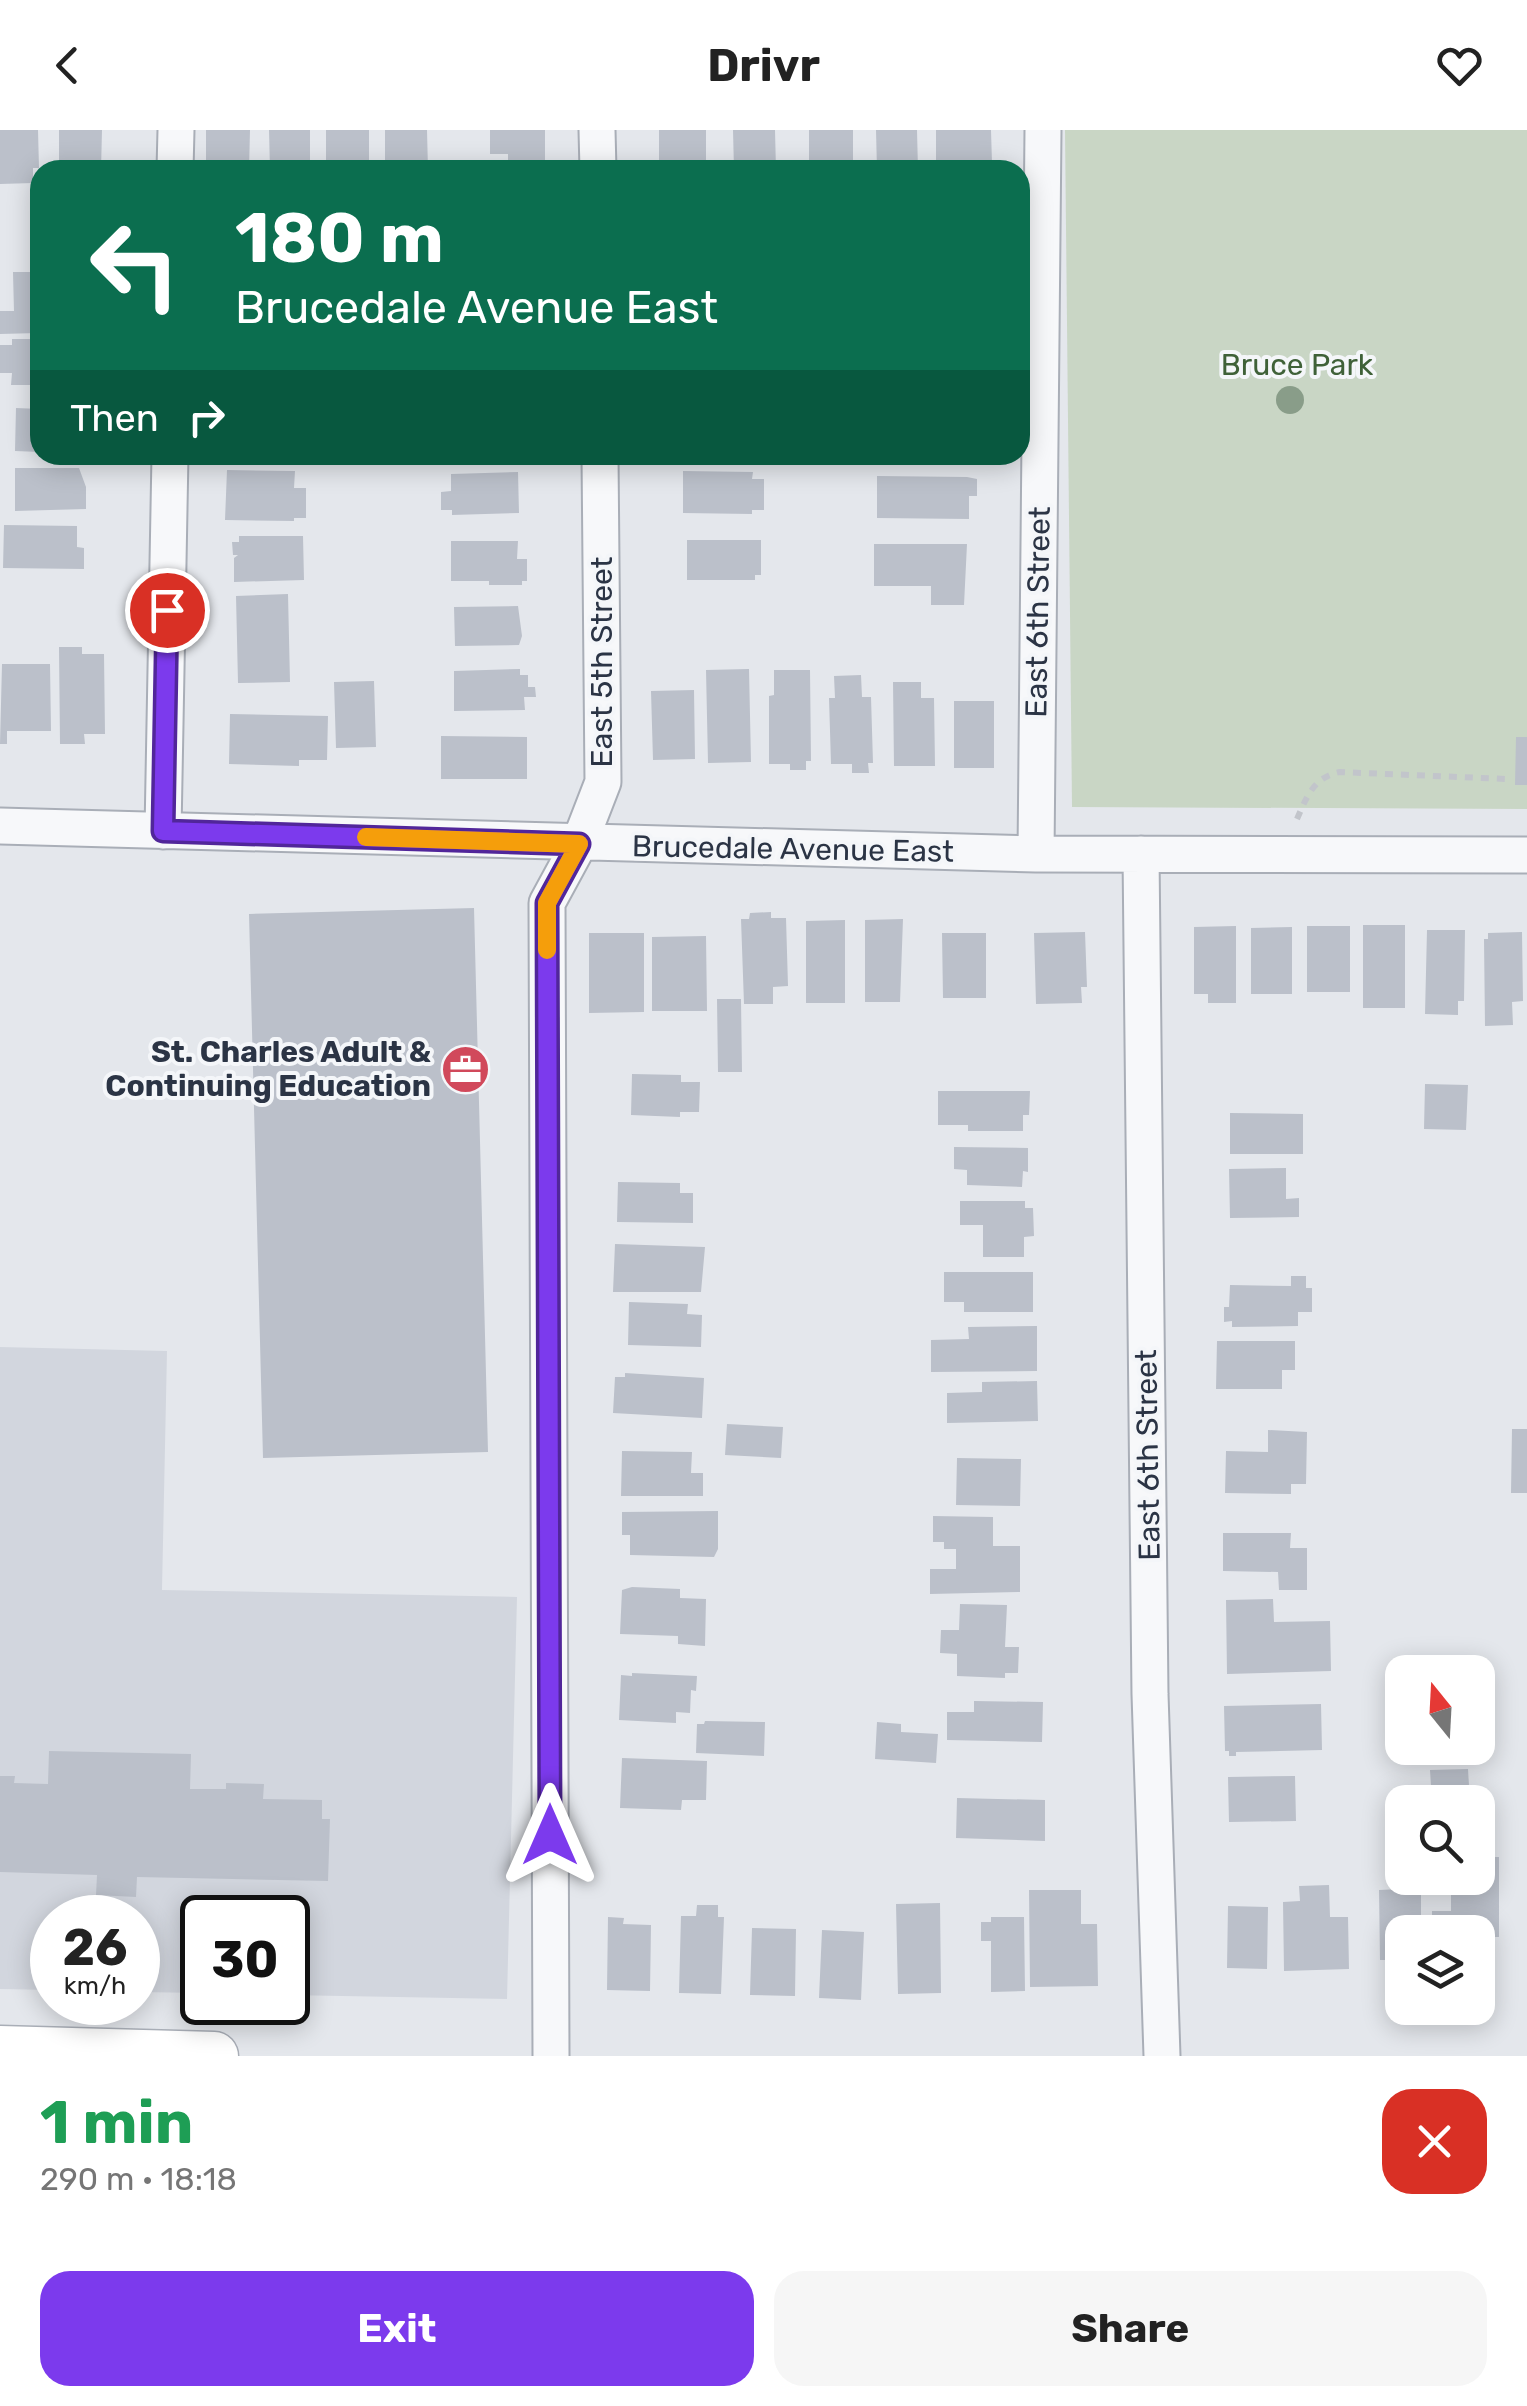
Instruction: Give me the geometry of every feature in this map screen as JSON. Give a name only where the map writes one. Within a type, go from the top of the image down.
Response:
[{"type":"main road","points":[[0,2050],[214,2056]]},
{"type":"street","points":[[175,160],[176,130]]},
{"type":"street","points":[[598,130],[598,160]]},
{"type":"street","name":"East 6th Street","points":[[1036,854],[1043,130]]},
{"type":"street","points":[[163,831],[170,465]]},
{"type":"street","name":"East 5th Street","points":[[551,2056],[547,903],[579,844],[603,782],[600,465]]},
{"type":"street","name":"Brucedale Avenue East","points":[[0,826],[1036,854],[1527,856]]},
{"type":"street","name":"East 6th Street","points":[[1141,854],[1150,1694],[1162,2056]]},
{"type":"path","points":[[1288,854],[1298,816],[1314,785],[1330,774],[1506,779]]},
{"type":"shaded area","points":[[0,1347],[167,1351],[162,1590],[517,1597],[507,1999],[310,1995],[310,1895],[180,1895],[180,1993],[160,1992],[160,1895],[30,1895],[30,1990],[0,1989]]},
{"type":"green space","name":"Bruce Park","points":[[1065,130],[1527,130],[1527,809],[1072,807]]},
{"type":"building","points":[[0,130],[38,130],[39,160],[30,160],[30,183],[0,184]]},
{"type":"building","points":[[59,130],[102,130],[101,160],[59,160]]},
{"type":"building","points":[[206,130],[250,130],[249,160],[206,160]]},
{"type":"building","points":[[269,130],[310,130],[310,160],[270,160]]},
{"type":"building","points":[[326,130],[369,130],[369,160],[326,160]]},
{"type":"building","points":[[385,130],[427,130],[428,160],[385,160]]},
{"type":"building","points":[[490,130],[545,130],[545,160],[508,160],[508,154],[490,154]]},
{"type":"building","points":[[659,130],[706,130],[706,160],[659,160]]},
{"type":"building","points":[[733,130],[775,130],[776,160],[734,160]]},
{"type":"building","points":[[809,130],[853,130],[853,160],[809,160]]},
{"type":"building","points":[[876,130],[917,130],[918,160],[877,160]]},
{"type":"building","points":[[936,130],[991,130],[992,160],[936,160]]},
{"type":"building","points":[[13,272],[30,272],[30,333],[0,334],[0,311],[14,311]]},
{"type":"building","points":[[12,339],[30,339],[30,385],[11,385],[12,373],[0,373],[0,345],[12,345]]},
{"type":"building","points":[[16,408],[30,409],[30,452],[15,451]]},
{"type":"building","points":[[15,468],[79,468],[86,487],[86,509],[15,511]]},
{"type":"building","points":[[227,470],[295,471],[294,488],[306,488],[306,518],[225,520]]},
{"type":"building","points":[[683,471],[753,472],[752,479],[764,479],[764,510],[752,510],[752,514],[683,513]]},
{"type":"building","points":[[518,472],[519,513],[452,515],[452,510],[441,510],[441,492],[451,491],[451,474]]},
{"type":"building","points":[[877,476],[977,479],[977,496],[969,496],[969,519],[877,518]]},
{"type":"building","points":[[4,525],[77,526],[77,547],[84,548],[84,569],[3,568]]},
{"type":"building","points":[[239,536],[303,536],[304,580],[234,582],[234,558],[238,555],[233,555],[232,542],[239,542]]},
{"type":"building","points":[[687,540],[761,540],[761,575],[755,575],[755,580],[687,580]]},
{"type":"building","points":[[451,541],[518,541],[517,559],[527,559],[527,581],[522,581],[522,585],[489,585],[489,581],[451,581]]},
{"type":"building","points":[[874,544],[967,544],[964,605],[931,605],[931,586],[874,586]]},
{"type":"building","points":[[288,594],[290,682],[238,683],[236,596]]},
{"type":"building","points":[[518,606],[522,636],[519,645],[455,646],[454,607]]},
{"type":"building","points":[[59,647],[82,647],[82,654],[104,654],[105,734],[84,734],[85,744],[60,744]]},
{"type":"building","points":[[2,664],[50,664],[51,731],[7,731],[7,744],[0,744]]},
{"type":"building","points":[[520,669],[520,675],[528,675],[528,687],[535,687],[536,697],[524,697],[525,710],[454,711],[454,671]]},
{"type":"building","points":[[749,669],[751,762],[708,763],[706,670]]},
{"type":"building","points":[[774,670],[810,670],[811,761],[806,761],[806,770],[790,770],[790,764],[769,764],[769,696],[774,695]]},
{"type":"building","points":[[861,675],[862,697],[871,697],[873,763],[868,763],[869,773],[852,773],[852,764],[831,764],[829,698],[835,698],[834,676]]},
{"type":"building","points":[[374,681],[376,747],[336,748],[334,682]]},
{"type":"building","points":[[893,682],[921,682],[921,698],[934,698],[935,766],[894,766]]},
{"type":"building","points":[[694,690],[695,759],[653,760],[651,691]]},
{"type":"building","points":[[954,701],[994,701],[994,768],[954,768]]},
{"type":"building","points":[[230,714],[328,716],[327,760],[299,760],[299,766],[229,764]]},
{"type":"building","points":[[441,736],[527,737],[527,779],[441,779]]},
{"type":"building","points":[[1516,737],[1527,737],[1527,785],[1515,785]]},
{"type":"building","points":[[474,908],[488,1452],[263,1458],[249,914]]},
{"type":"building","points":[[771,912],[771,918],[786,918],[788,986],[773,987],[773,1004],[744,1004],[741,919],[749,919],[750,913]]},
{"type":"building","points":[[903,919],[900,1002],[865,1002],[865,920]]},
{"type":"building","points":[[845,920],[845,1003],[806,1003],[806,921]]},
{"type":"building","points":[[1363,925],[1405,925],[1405,1008],[1363,1008]]},
{"type":"building","points":[[1236,926],[1236,1003],[1208,1003],[1208,994],[1194,994],[1194,927]]},
{"type":"building","points":[[1307,926],[1350,926],[1350,992],[1307,992]]},
{"type":"building","points":[[1292,927],[1292,994],[1251,994],[1251,928]]},
{"type":"building","points":[[1427,930],[1465,930],[1464,1001],[1458,1001],[1458,1015],[1425,1014]]},
{"type":"building","points":[[1085,932],[1087,987],[1081,987],[1082,1003],[1036,1004],[1034,933]]},
{"type":"building","points":[[1522,932],[1523,1001],[1512,1002],[1513,1025],[1485,1026],[1484,939],[1488,939],[1488,933]]},
{"type":"building","points":[[589,933],[644,933],[644,1012],[589,1013]]},
{"type":"building","points":[[942,933],[986,933],[986,998],[943,998]]},
{"type":"building","points":[[706,936],[707,1011],[652,1011],[652,937]]},
{"type":"building","points":[[717,999],[741,999],[742,1072],[718,1072]]},
{"type":"building","points":[[632,1074],[681,1075],[681,1082],[700,1082],[699,1112],[680,1112],[680,1117],[631,1115]]},
{"type":"building","points":[[1425,1084],[1468,1085],[1466,1130],[1424,1129]]},
{"type":"building","points":[[938,1091],[1030,1091],[1029,1115],[1023,1115],[1023,1131],[968,1131],[968,1125],[938,1125]]},
{"type":"building","points":[[1230,1113],[1303,1114],[1303,1154],[1230,1154]]},
{"type":"building","points":[[954,1147],[1028,1148],[1028,1172],[1023,1171],[1022,1187],[967,1185],[967,1170],[954,1169]]},
{"type":"building","points":[[1286,1168],[1286,1199],[1299,1198],[1299,1217],[1230,1218],[1229,1169]]},
{"type":"building","points":[[618,1182],[680,1183],[680,1193],[693,1193],[693,1223],[617,1222]]},
{"type":"building","points":[[960,1201],[1025,1201],[1025,1208],[1033,1208],[1034,1236],[1024,1237],[1024,1257],[983,1257],[983,1225],[960,1225]]},
{"type":"building","points":[[615,1244],[705,1247],[701,1292],[613,1292]]},
{"type":"building","points":[[944,1272],[1033,1272],[1033,1312],[964,1312],[964,1302],[944,1302]]},
{"type":"building","points":[[1291,1276],[1306,1276],[1306,1288],[1312,1288],[1312,1312],[1298,1312],[1298,1326],[1232,1327],[1232,1321],[1224,1322],[1230,1285],[1291,1286]]},
{"type":"building","points":[[629,1302],[688,1304],[687,1314],[702,1315],[701,1347],[628,1345]]},
{"type":"building","points":[[1037,1326],[1037,1371],[931,1372],[931,1340],[969,1339],[968,1327]]},
{"type":"building","points":[[1217,1341],[1295,1341],[1295,1370],[1282,1370],[1282,1389],[1216,1389]]},
{"type":"building","points":[[625,1373],[704,1378],[702,1418],[613,1413],[615,1377],[625,1377]]},
{"type":"building","points":[[1037,1381],[1038,1421],[947,1423],[947,1393],[982,1392],[982,1382]]},
{"type":"building","points":[[727,1424],[783,1427],[781,1458],[725,1455]]},
{"type":"building","points":[[1512,1429],[1527,1429],[1527,1493],[1511,1493]]},
{"type":"building","points":[[1268,1430],[1307,1432],[1306,1484],[1291,1484],[1291,1494],[1225,1493],[1226,1451],[1268,1452]]},
{"type":"building","points":[[622,1451],[692,1452],[691,1473],[703,1473],[703,1496],[621,1496]]},
{"type":"building","points":[[957,1458],[1021,1459],[1020,1506],[956,1505]]},
{"type":"building","points":[[718,1511],[718,1549],[714,1557],[630,1555],[630,1535],[622,1535],[622,1512]]},
{"type":"building","points":[[933,1516],[993,1517],[993,1546],[1020,1546],[1020,1592],[930,1594],[930,1569],[956,1569],[956,1549],[944,1549],[944,1542],[933,1542]]},
{"type":"building","points":[[1223,1533],[1291,1533],[1290,1548],[1307,1548],[1307,1590],[1279,1590],[1278,1572],[1223,1571]]},
{"type":"building","points":[[680,1589],[680,1598],[706,1599],[705,1646],[678,1644],[678,1636],[620,1634],[622,1590]]},
{"type":"building","points":[[1273,1599],[1274,1622],[1330,1621],[1331,1671],[1227,1674],[1226,1600]]},
{"type":"building","points":[[960,1604],[1007,1605],[1005,1647],[1019,1647],[1018,1673],[1005,1673],[1005,1678],[957,1676],[957,1654],[940,1653],[941,1630],[959,1630]]},
{"type":"building","points":[[621,1675],[697,1676],[696,1691],[691,1690],[690,1713],[676,1712],[676,1723],[619,1720]]},
{"type":"building","points":[[974,1701],[1043,1702],[1042,1742],[947,1740],[947,1712],[974,1712]]},
{"type":"building","points":[[1321,1704],[1322,1750],[1236,1752],[1236,1756],[1225,1751],[1224,1706]]},
{"type":"building","points":[[765,1722],[764,1756],[696,1753],[697,1724]]},
{"type":"building","points":[[877,1722],[901,1724],[901,1732],[938,1734],[936,1763],[875,1759]]},
{"type":"building","points":[[49,1751],[191,1754],[190,1789],[226,1789],[226,1783],[264,1784],[263,1799],[322,1800],[322,1819],[330,1819],[328,1881],[137,1877],[136,1895],[96,1895],[97,1875],[0,1872],[0,1776],[15,1776],[14,1783],[48,1784]]},
{"type":"building","points":[[622,1758],[707,1761],[706,1800],[682,1800],[681,1810],[620,1808]]},
{"type":"building","points":[[1468,1769],[1469,1785],[1431,1785],[1430,1770]]},
{"type":"building","points":[[1295,1776],[1296,1821],[1229,1822],[1228,1777]]},
{"type":"building","points":[[957,1798],[1045,1800],[1045,1841],[956,1838]]},
{"type":"building","points":[[1495,1857],[1499,1857],[1499,1937],[1495,1937],[1495,1915],[1432,1915],[1432,1911],[1451,1911],[1451,1895],[1495,1895]]},
{"type":"building","points":[[1329,1885],[1330,1917],[1348,1917],[1349,1969],[1284,1971],[1283,1902],[1300,1901],[1299,1886]]},
{"type":"building","points":[[1029,1890],[1081,1890],[1081,1924],[1097,1924],[1098,1986],[1030,1987]]},
{"type":"building","points":[[1379,1890],[1385,1890],[1385,1895],[1421,1895],[1421,1915],[1385,1915],[1385,1960],[1380,1960]]},
{"type":"building","points":[[940,1903],[941,1993],[898,1994],[896,1904]]},
{"type":"building","points":[[697,1905],[718,1905],[718,1917],[724,1917],[721,1994],[679,1993],[681,1916],[696,1916]]},
{"type":"building","points":[[1228,1906],[1268,1907],[1267,1969],[1227,1968]]},
{"type":"building","points":[[608,1917],[624,1918],[623,1924],[651,1925],[650,1991],[607,1990]]},
{"type":"building","points":[[991,1917],[1024,1917],[1025,1991],[991,1992],[991,1941],[981,1941],[981,1922],[991,1922]]},
{"type":"building","points":[[752,1928],[796,1929],[795,1996],[750,1995]]},
{"type":"building","points":[[822,1930],[864,1932],[861,2000],[819,1998]]},
{"type":"slow traffic","points":[[366,837],[579,844],[547,903],[547,950]]},
{"type":"place","name":"St. Charles Adult & Continuing Education","points":[[466,1069]]},
{"type":"route","points":[[167,610],[163,831],[579,844],[547,903],[550,1835]]}]
